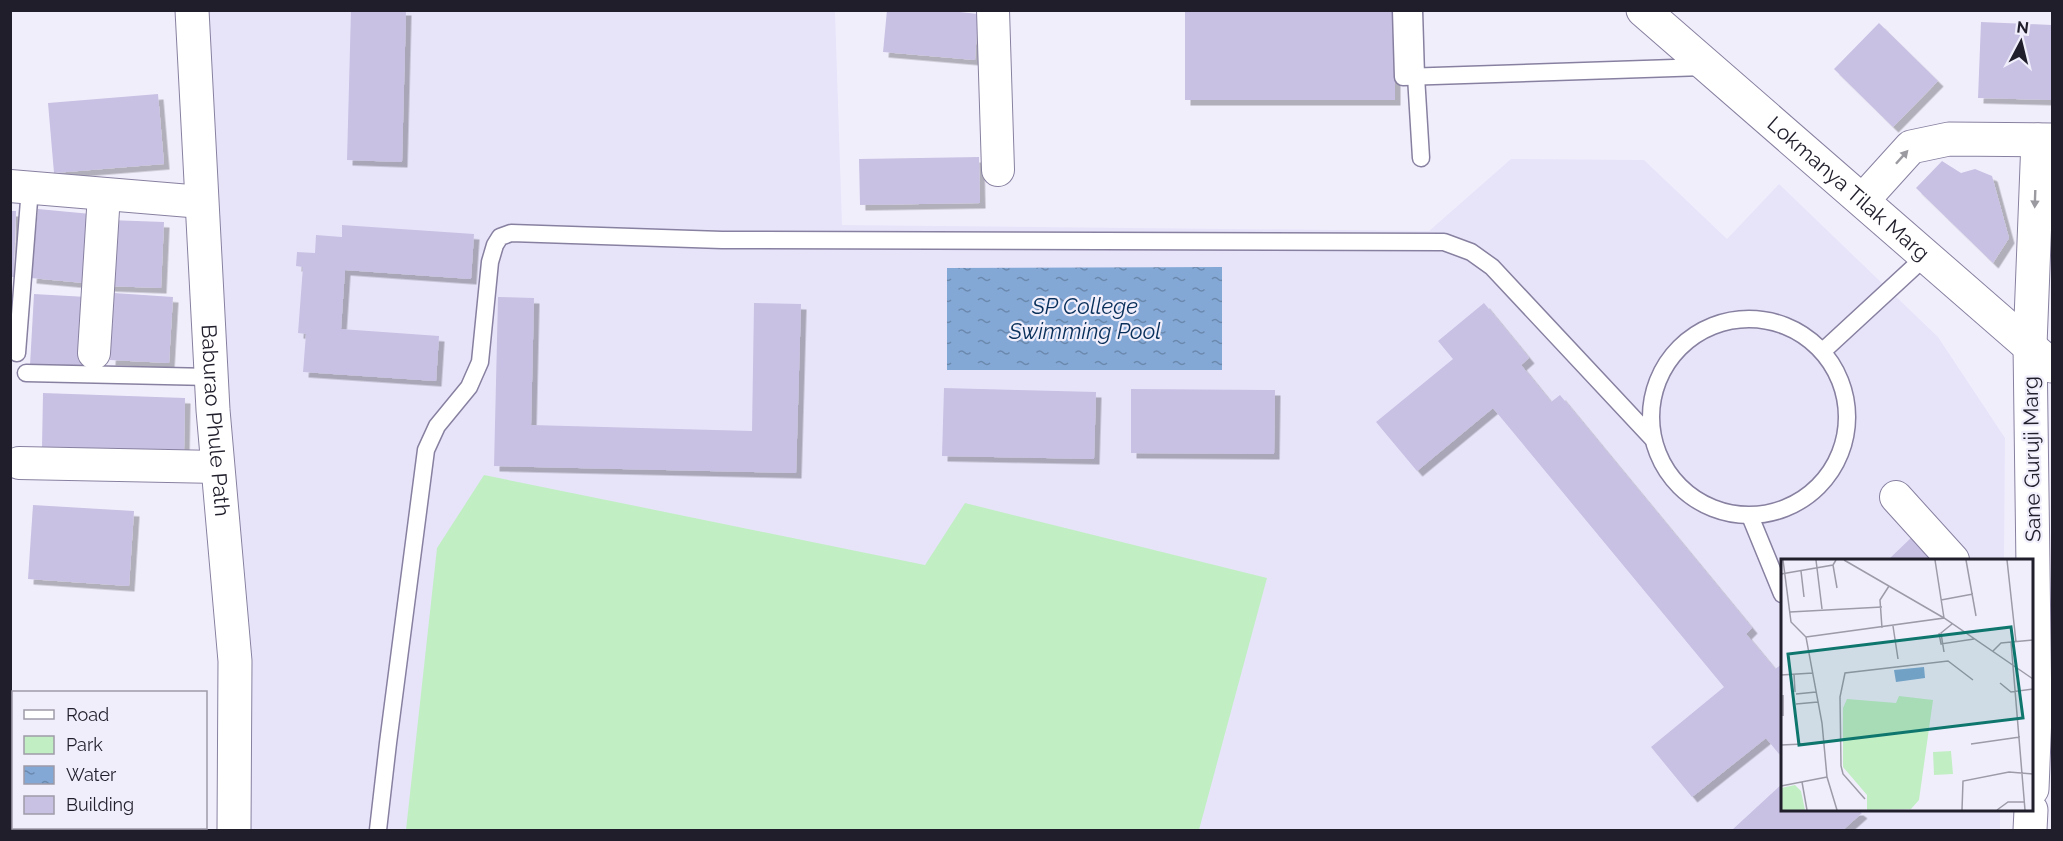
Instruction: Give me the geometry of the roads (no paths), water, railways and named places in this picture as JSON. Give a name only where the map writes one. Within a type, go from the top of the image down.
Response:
[{"type":"street","name":"Baburao Phule Path","points":[[192,10],[212,377],[235,661],[234,831]]},
{"type":"street","points":[[993,10],[998,170]]},
{"type":"street","name":"Lokmanya Tilak Marg","points":[[1642,10],[2041,355]]},
{"type":"street","points":[[1863,200],[1911,147],[1949,139],[2045,140]]},
{"type":"street","name":"Sane Guruji Marg","points":[[2039,773],[2043,683],[2039,598],[2045,140]]},
{"type":"street","points":[[20,187],[202,202]]},
{"type":"street","points":[[94,353],[104,194]]},
{"type":"street","points":[[20,463],[218,467]]},
{"type":"street","points":[[1896,498],[1951,559]]},
{"type":"street","points":[[2030,831],[2031,811]]},
{"type":"lane","points":[[1401,10],[1403,77],[1708,67]]},
{"type":"lane","points":[[1414,10],[1421,158]]},
{"type":"lane","points":[[17,353],[20,187]]},
{"type":"lane","points":[[378,831],[426,450],[437,426],[469,387],[480,362],[490,262],[500,237],[511,232],[734,240],[1444,242],[1471,252],[1492,267],[1652,438],[1665,469],[1687,495],[1717,510],[1750,516],[1783,510],[1812,494],[1834,469],[1846,440],[1849,408],[1841,377],[1823,351],[1799,331],[1769,320],[1737,319],[1707,328],[1680,346],[1660,373],[1651,404],[1652,438]]},
{"type":"lane","points":[[1823,351],[1927,255]]},
{"type":"lane","points":[[26,374],[212,377]]},
{"type":"lane","points":[[1750,516],[1781,592]]},
{"type":"water","name":"SP College Swimming Pool","points":[[1222,267],[1222,370],[947,370],[947,268]]}]
